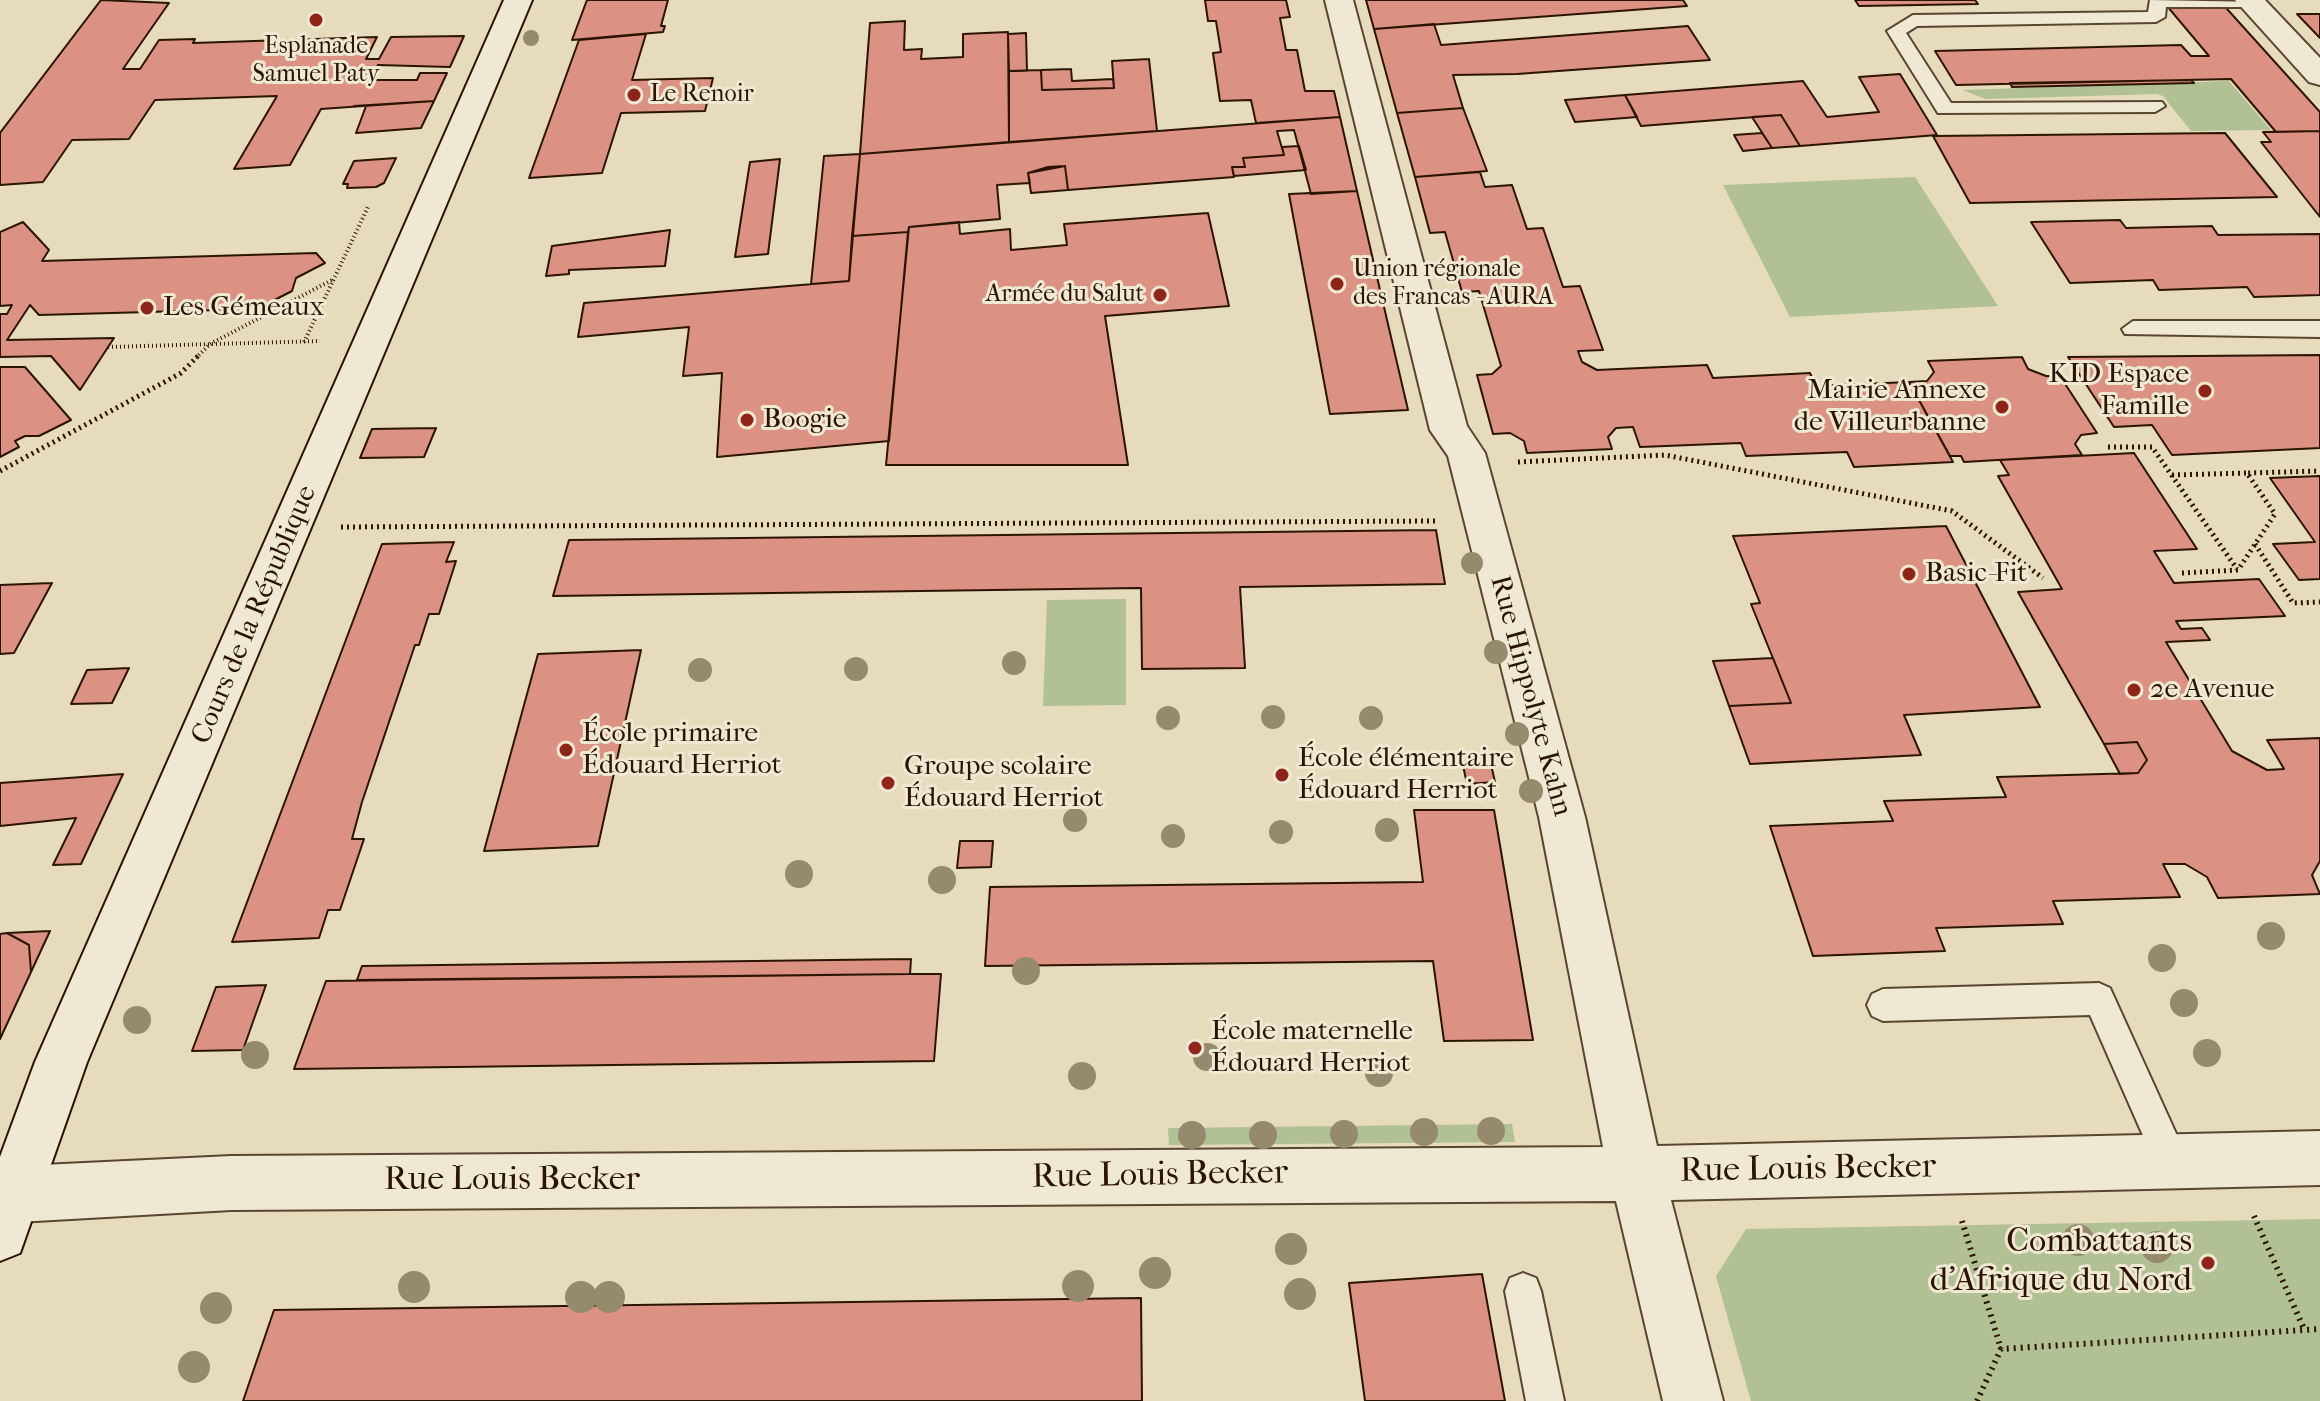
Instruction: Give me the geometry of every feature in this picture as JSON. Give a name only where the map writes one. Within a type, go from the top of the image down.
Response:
[{"type":"street","name":"Cours de la République","points":[[5,1207],[61,1062],[518,0]]},
{"type":"street","name":"Rue Hippolyte Kahn","points":[[1339,0],[1449,430],[1466,453],[1562,817],[1635,1174],[1693,1401]]},
{"type":"street","points":[[2250,1],[2320,76]]},
{"type":"street","name":"Rue Louis Becker","points":[[5,1207],[247,1183],[1635,1174],[2320,1158]]},
{"type":"lane","points":[[2155,106],[1945,109],[1896,31],[1913,21],[2156,17],[2158,2],[2250,1]]},
{"type":"lane","points":[[2133,329],[2320,329]]},
{"type":"lane","points":[[1883,1005],[2099,999],[2171,1160]]},
{"type":"lane","points":[[1523,1291],[1545,1401]]},
{"type":"path","points":[[304,342],[368,207]]},
{"type":"path","points":[[0,471],[181,373],[210,344],[334,279]]},
{"type":"path","points":[[108,347],[329,340]]},
{"type":"path","points":[[2108,447],[2152,447],[2238,570]]},
{"type":"path","points":[[1510,463],[1665,455],[1952,511],[2043,578]]},
{"type":"path","points":[[2171,475],[2320,471]]},
{"type":"path","points":[[2238,570],[2275,514],[2247,473]]},
{"type":"path","points":[[292,529],[1447,521]]},
{"type":"path","points":[[2255,544],[2293,603],[2320,602]]},
{"type":"path","points":[[2182,573],[2238,570]]},
{"type":"path","points":[[2249,1204],[2304,1329]]},
{"type":"path","points":[[1959,1212],[2001,1349],[1977,1401]]},
{"type":"path","points":[[2001,1349],[2320,1329]]},
{"type":"green space","points":[[2229,81],[2271,130],[2191,131],[2163,96],[2157,94],[1986,99],[1962,90]]},
{"type":"green space","points":[[1915,177],[1998,306],[1790,317],[1723,185]]},
{"type":"green space","points":[[1126,599],[1126,705],[1043,706],[1047,600]]},
{"type":"green space","points":[[1512,1124],[1515,1142],[1169,1145],[1168,1128]]},
{"type":"green space","points":[[2320,1219],[2320,1401],[1751,1401],[1716,1276],[1746,1229]]},
{"type":"building","points":[[101,0],[169,3],[123,69],[140,69],[159,40],[195,39],[193,43],[377,37],[366,59],[379,59],[391,37],[464,36],[450,67],[378,65],[370,80],[417,80],[420,73],[447,73],[434,101],[321,109],[290,165],[234,169],[277,96],[155,100],[129,139],[72,140],[43,182],[0,185],[0,133]]},
{"type":"building","points":[[587,0],[668,0],[661,26],[665,26],[663,32],[572,40]]},
{"type":"building","points":[[1205,0],[1286,0],[1290,17],[1280,18],[1286,50],[1297,50],[1305,91],[1334,91],[1340,117],[1256,123],[1251,100],[1220,101],[1213,53],[1221,52],[1216,21],[1208,21]]},
{"type":"building","points":[[1366,0],[1683,0],[1687,6],[1374,29]]},
{"type":"building","points":[[1855,0],[1975,0],[1978,4],[1859,6]]},
{"type":"building","points":[[2162,0],[2219,0],[2320,112],[2320,131],[2276,132],[2231,79],[1956,85],[1935,51],[2181,45],[2191,56],[2209,56]]},
{"type":"building","points":[[2297,14],[2320,14],[2320,38]]},
{"type":"building","points":[[905,21],[904,50],[922,49],[921,59],[963,57],[963,34],[1008,32],[1009,142],[860,154],[870,23]]},
{"type":"building","points":[[1434,24],[1441,45],[1688,26],[1710,60],[1517,74],[1453,75],[1463,108],[1397,113],[1374,29]]},
{"type":"building","points":[[1026,33],[1027,71],[1009,71],[1008,34]]},
{"type":"building","name":"Le Renoir","points":[[646,34],[632,80],[713,78],[705,111],[621,113],[602,173],[529,178],[579,40]]},
{"type":"building","points":[[1149,59],[1157,131],[1009,142],[1009,71],[1041,70],[1042,90],[1114,88],[1112,61]]},
{"type":"building","points":[[1071,69],[1072,81],[1113,79],[1114,88],[1042,90],[1041,70]]},
{"type":"building","points":[[1900,74],[1937,135],[1800,146],[1781,115],[1641,126],[1625,95],[1803,81],[1827,117],[1879,112],[1859,77]]},
{"type":"building","points":[[2191,80],[2194,83],[2012,87],[2010,83]]},
{"type":"building","points":[[1625,95],[1637,117],[1575,122],[1565,100]]},
{"type":"building","points":[[434,101],[421,128],[356,133],[366,106],[354,106]]},
{"type":"building","points":[[1463,108],[1487,171],[1415,177],[1397,113]]},
{"type":"building","points":[[1781,115],[1800,146],[1772,148],[1752,117]]},
{"type":"building","points":[[1340,117],[1357,191],[1311,194],[1294,130],[1277,131],[1284,155],[1243,158],[1245,167],[1232,167],[1234,177],[1068,190],[1065,166],[1048,167],[1028,173],[1030,183],[997,185],[1000,219],[909,227],[908,232],[852,236],[860,154]]},
{"type":"building","points":[[2320,131],[2320,217],[2261,142],[2271,142],[2263,132]]},
{"type":"building","points":[[1762,133],[1772,148],[1743,151],[1734,135]]},
{"type":"building","points":[[2225,133],[2277,197],[1970,203],[1933,136]]},
{"type":"building","points":[[1299,146],[1306,170],[1234,176],[1232,167],[1245,167],[1243,158],[1284,155],[1282,147]]},
{"type":"building","points":[[860,154],[849,281],[811,284],[824,156]]},
{"type":"building","points":[[396,158],[384,183],[376,187],[347,188],[348,184],[343,184],[354,161]]},
{"type":"building","points":[[780,159],[768,254],[735,257],[750,162]]},
{"type":"building","points":[[1065,166],[1068,190],[1031,193],[1028,173]]},
{"type":"building","points":[[1480,172],[1485,187],[1512,185],[1527,229],[1543,228],[1563,287],[1580,286],[1603,350],[1578,351],[1582,362],[1597,370],[1707,365],[1713,378],[1810,373],[1816,386],[1909,382],[1953,462],[1854,467],[1847,452],[1746,456],[1741,443],[1640,447],[1633,427],[1616,428],[1608,437],[1612,449],[1527,453],[1524,441],[1510,433],[1493,434],[1477,375],[1492,374],[1501,366],[1479,291],[1462,292],[1445,232],[1430,233],[1415,177]]},
{"type":"building","points":[[1357,191],[1408,410],[1330,414],[1289,194]]},
{"type":"building","points":[[1208,213],[1229,306],[1105,316],[1128,465],[886,465],[909,227],[959,222],[960,234],[1010,229],[1011,250],[1067,245],[1064,224]]},
{"type":"building","points":[[2120,220],[2126,228],[2212,226],[2218,235],[2320,234],[2320,295],[2254,297],[2247,287],[2159,290],[2153,280],[2070,283],[2031,222]]},
{"type":"building","name":"Les Gémeaux","points":[[23,222],[49,250],[42,261],[316,253],[325,263],[296,278],[292,291],[257,309],[39,315],[30,305],[7,340],[114,338],[80,390],[51,356],[0,357],[0,314],[7,314],[12,305],[0,306],[0,232]]},
{"type":"building","points":[[670,230],[665,266],[569,270],[569,274],[546,276],[552,246]]},
{"type":"building","points":[[908,232],[889,441],[717,457],[722,373],[683,376],[689,327],[578,337],[584,303],[849,281],[852,236]]},
{"type":"building","name":"KID Espace Famille","points":[[2320,355],[2320,448],[2172,455],[2152,425],[2114,427],[2068,357]]},
{"type":"building","name":"Mairie Annexe de Villeurbanne","points":[[2022,357],[2028,369],[2046,376],[2060,376],[2097,433],[2081,435],[2075,444],[2082,455],[1964,462],[1961,456],[1950,456],[1909,382],[1927,381],[1934,372],[1928,361]]},
{"type":"building","points":[[0,367],[25,367],[71,420],[39,436],[25,436],[15,441],[19,447],[0,457]]},
{"type":"building","points":[[436,428],[424,457],[360,458],[372,429]]},
{"type":"building","name":"2e Avenue","points":[[2134,453],[2197,549],[2154,551],[2174,583],[2259,579],[2285,616],[2176,621],[2181,629],[2202,628],[2210,640],[2166,642],[2232,751],[2267,770],[2284,769],[2267,740],[2320,738],[2320,861],[2312,875],[2320,894],[2218,898],[2207,877],[2185,864],[2163,864],[2180,897],[2053,901],[2063,924],[1936,928],[1945,951],[1813,956],[1770,826],[1893,821],[1884,801],[2006,797],[1997,777],[2138,773],[2147,760],[2137,742],[2104,744],[2018,592],[2062,589],[1998,476],[2009,475],[2000,460]]},
{"type":"building","points":[[2320,476],[2320,579],[2299,580],[2273,544],[2315,542],[2270,478]]},
{"type":"building","points":[[1946,526],[2040,707],[1904,715],[1921,755],[1750,764],[1729,706],[1791,703],[1751,604],[1760,603],[1733,536]]},
{"type":"building","points":[[1436,530],[1445,584],[1240,587],[1245,668],[1142,669],[1141,588],[553,596],[569,540]]},
{"type":"building","points":[[454,542],[446,562],[456,561],[439,614],[429,614],[419,645],[415,645],[362,802],[352,839],[364,839],[340,910],[328,910],[319,938],[232,942],[382,544]]},
{"type":"building","points":[[52,583],[14,653],[0,654],[0,585]]},
{"type":"building","name":"École primaire Édouard Herriot","points":[[641,650],[598,846],[484,851],[538,654]]},
{"type":"building","points":[[1773,658],[1791,703],[1729,706],[1713,661]]},
{"type":"building","points":[[129,668],[112,703],[71,704],[87,670]]},
{"type":"building","points":[[2137,742],[2147,760],[2138,773],[2120,774],[2104,744]]},
{"type":"building","points":[[1490,760],[1495,782],[1467,784],[1462,761]]},
{"type":"building","points":[[123,774],[81,864],[53,865],[76,818],[0,826],[0,783]]},
{"type":"building","points":[[1414,810],[1494,810],[1533,1040],[1444,1041],[1433,961],[985,966],[990,887],[1423,882]]},
{"type":"building","points":[[960,841],[993,841],[991,867],[957,868]]},
{"type":"building","points":[[50,931],[31,972],[29,945],[7,933]]},
{"type":"building","points":[[7,933],[29,945],[31,972],[0,1039],[0,934]]},
{"type":"building","points":[[911,959],[910,974],[357,980],[362,966]]},
{"type":"building","points":[[941,974],[934,1061],[294,1069],[326,981]]},
{"type":"building","points":[[266,985],[243,1050],[192,1051],[216,987]]},
{"type":"building","points":[[1482,1274],[1505,1401],[1365,1401],[1349,1283]]},
{"type":"building","points":[[1141,1298],[1142,1401],[243,1401],[274,1310]]},
{"type":"place","name":"Esplanade Samuel Paty","points":[[316,20]]},
{"type":"place","name":"Le Renoir","points":[[634,95]]},
{"type":"place","name":"Union régionale des Francas - AURA","points":[[1337,284]]},
{"type":"place","name":"Armée du Salut","points":[[1160,295]]},
{"type":"place","name":"Les Gémeaux","points":[[147,308]]},
{"type":"place","name":"KID Espace Famille","points":[[2205,391]]},
{"type":"place","name":"Mairie Annexe de Villeurbanne","points":[[2002,407]]},
{"type":"place","name":"Boogie","points":[[747,420]]},
{"type":"place","name":"Basic-Fit","points":[[1909,574]]},
{"type":"place","name":"2e Avenue","points":[[2134,690]]},
{"type":"place","name":"École primaire Édouard Herriot","points":[[566,750]]},
{"type":"place","name":"École élémentaire Édouard Herriot","points":[[1282,775]]},
{"type":"place","name":"Groupe scolaire Édouard Herriot","points":[[888,783]]},
{"type":"place","name":"École maternelle Édouard Herriot","points":[[1195,1048]]},
{"type":"place","name":"Combattants d'Afrique du Nord","points":[[2208,1263]]}]
